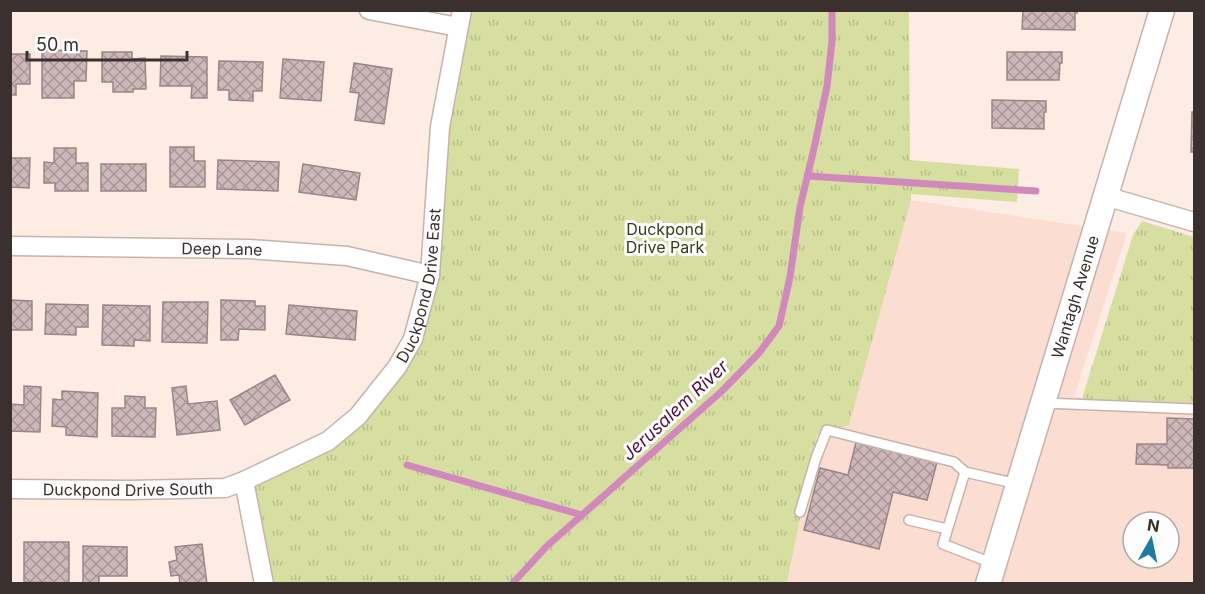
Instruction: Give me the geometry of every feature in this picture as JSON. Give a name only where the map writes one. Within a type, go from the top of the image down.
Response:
[{"type":"main road","name":"Wantagh Avenue","points":[[991,574],[1162,10]]},
{"type":"street","points":[[369,10],[460,19]]},
{"type":"street","name":"Duckpond Drive East","points":[[244,481],[328,441],[358,416],[397,367],[413,339],[430,275],[440,127],[460,19]]},
{"type":"street","points":[[1105,196],[1194,222]]},
{"type":"street","name":"Deep Lane","points":[[10,246],[249,249],[347,256],[430,275]]},
{"type":"street","points":[[244,481],[264,584]]},
{"type":"street","name":"Duckpond Drive South","points":[[10,489],[225,488],[244,481]]},
{"type":"lane","points":[[1043,402],[1194,409]]},
{"type":"lane","points":[[800,512],[827,430],[954,462],[965,472],[1018,484]]},
{"type":"lane","points":[[965,472],[943,544],[991,574]]},
{"type":"lane","points":[[909,520],[947,530]]},
{"type":"shaded area","points":[[911,200],[1127,233],[1074,397],[1194,400],[1194,583],[787,584],[817,435],[849,425]]},
{"type":"green space","name":"Duckpond Drive Park","points":[[467,11],[909,11],[910,160],[1019,169],[1017,202],[911,194],[849,425],[817,435],[787,583],[266,583],[249,484],[332,443],[417,338],[444,126]]},
{"type":"green space","points":[[1142,221],[1194,237],[1194,403],[1084,400],[1083,395],[1133,235]]},
{"type":"building","points":[[1023,10],[1077,10],[1075,30],[1022,29]]},
{"type":"building","points":[[42,50],[87,51],[86,81],[74,81],[74,98],[42,98]]},
{"type":"building","points":[[102,52],[132,52],[132,59],[145,58],[146,89],[133,89],[133,92],[113,92],[113,82],[102,82]]},
{"type":"building","points":[[1007,52],[1062,52],[1059,80],[1007,80]]},
{"type":"building","points":[[10,54],[30,54],[30,84],[16,84],[16,95],[10,95]]},
{"type":"building","points":[[161,56],[207,57],[207,98],[191,98],[192,86],[160,86]]},
{"type":"building","points":[[283,59],[324,62],[321,101],[280,98]]},
{"type":"building","points":[[219,61],[263,62],[262,91],[253,91],[253,101],[229,100],[229,90],[218,90]]},
{"type":"building","points":[[354,63],[392,69],[384,124],[355,120],[359,93],[350,92]]},
{"type":"building","points":[[992,100],[1046,101],[1044,129],[992,128]]},
{"type":"building","points":[[1192,112],[1194,112],[1194,152],[1191,152]]},
{"type":"building","points":[[170,147],[194,147],[194,161],[205,161],[205,187],[170,187]]},
{"type":"building","points":[[54,148],[76,148],[76,163],[88,163],[88,191],[55,191],[55,183],[44,183],[44,162],[54,163]]},
{"type":"building","points":[[10,158],[30,158],[29,188],[10,187]]},
{"type":"building","points":[[218,160],[279,162],[278,191],[217,189]]},
{"type":"building","points":[[101,164],[146,164],[146,191],[101,191]]},
{"type":"building","points":[[303,164],[360,173],[356,200],[299,192]]},
{"type":"building","points":[[10,300],[32,301],[32,330],[10,330]]},
{"type":"building","points":[[221,300],[255,301],[255,306],[265,306],[265,330],[239,329],[238,340],[221,340]]},
{"type":"building","points":[[163,302],[208,302],[207,343],[162,342]]},
{"type":"building","points":[[46,304],[88,305],[88,327],[76,327],[76,335],[45,334]]},
{"type":"building","points":[[103,305],[150,306],[150,341],[134,340],[134,346],[102,345]]},
{"type":"building","points":[[289,305],[357,311],[355,340],[286,334]]},
{"type":"building","points":[[275,375],[290,400],[245,425],[230,400]]},
{"type":"building","points":[[24,386],[41,387],[40,432],[10,431],[10,404],[24,405]]},
{"type":"building","points":[[186,386],[188,404],[217,401],[220,430],[177,435],[172,388]]},
{"type":"building","points":[[62,391],[98,393],[97,437],[66,435],[66,427],[52,426],[53,399],[62,400]]},
{"type":"building","points":[[125,396],[145,397],[145,408],[156,408],[155,437],[112,436],[112,408],[125,408]]},
{"type":"building","points":[[1167,418],[1194,419],[1194,468],[1136,464],[1137,444],[1167,444]]},
{"type":"building","points":[[856,442],[937,462],[927,500],[893,492],[879,549],[804,530],[820,468],[848,475]]},
{"type":"building","points":[[24,542],[69,542],[69,583],[24,582]]},
{"type":"building","points":[[202,544],[207,584],[180,584],[179,575],[171,576],[169,562],[177,560],[175,547]]},
{"type":"building","points":[[83,546],[127,547],[127,576],[99,576],[99,584],[83,584]]},
{"type":"waterway","name":"Jerusalem River","points":[[512,584],[547,546],[722,391],[759,353],[779,326],[790,277],[800,207],[827,86],[832,41],[832,10]]},
{"type":"waterway","points":[[808,176],[1036,191]]},
{"type":"waterway","points":[[407,465],[582,515]]}]
